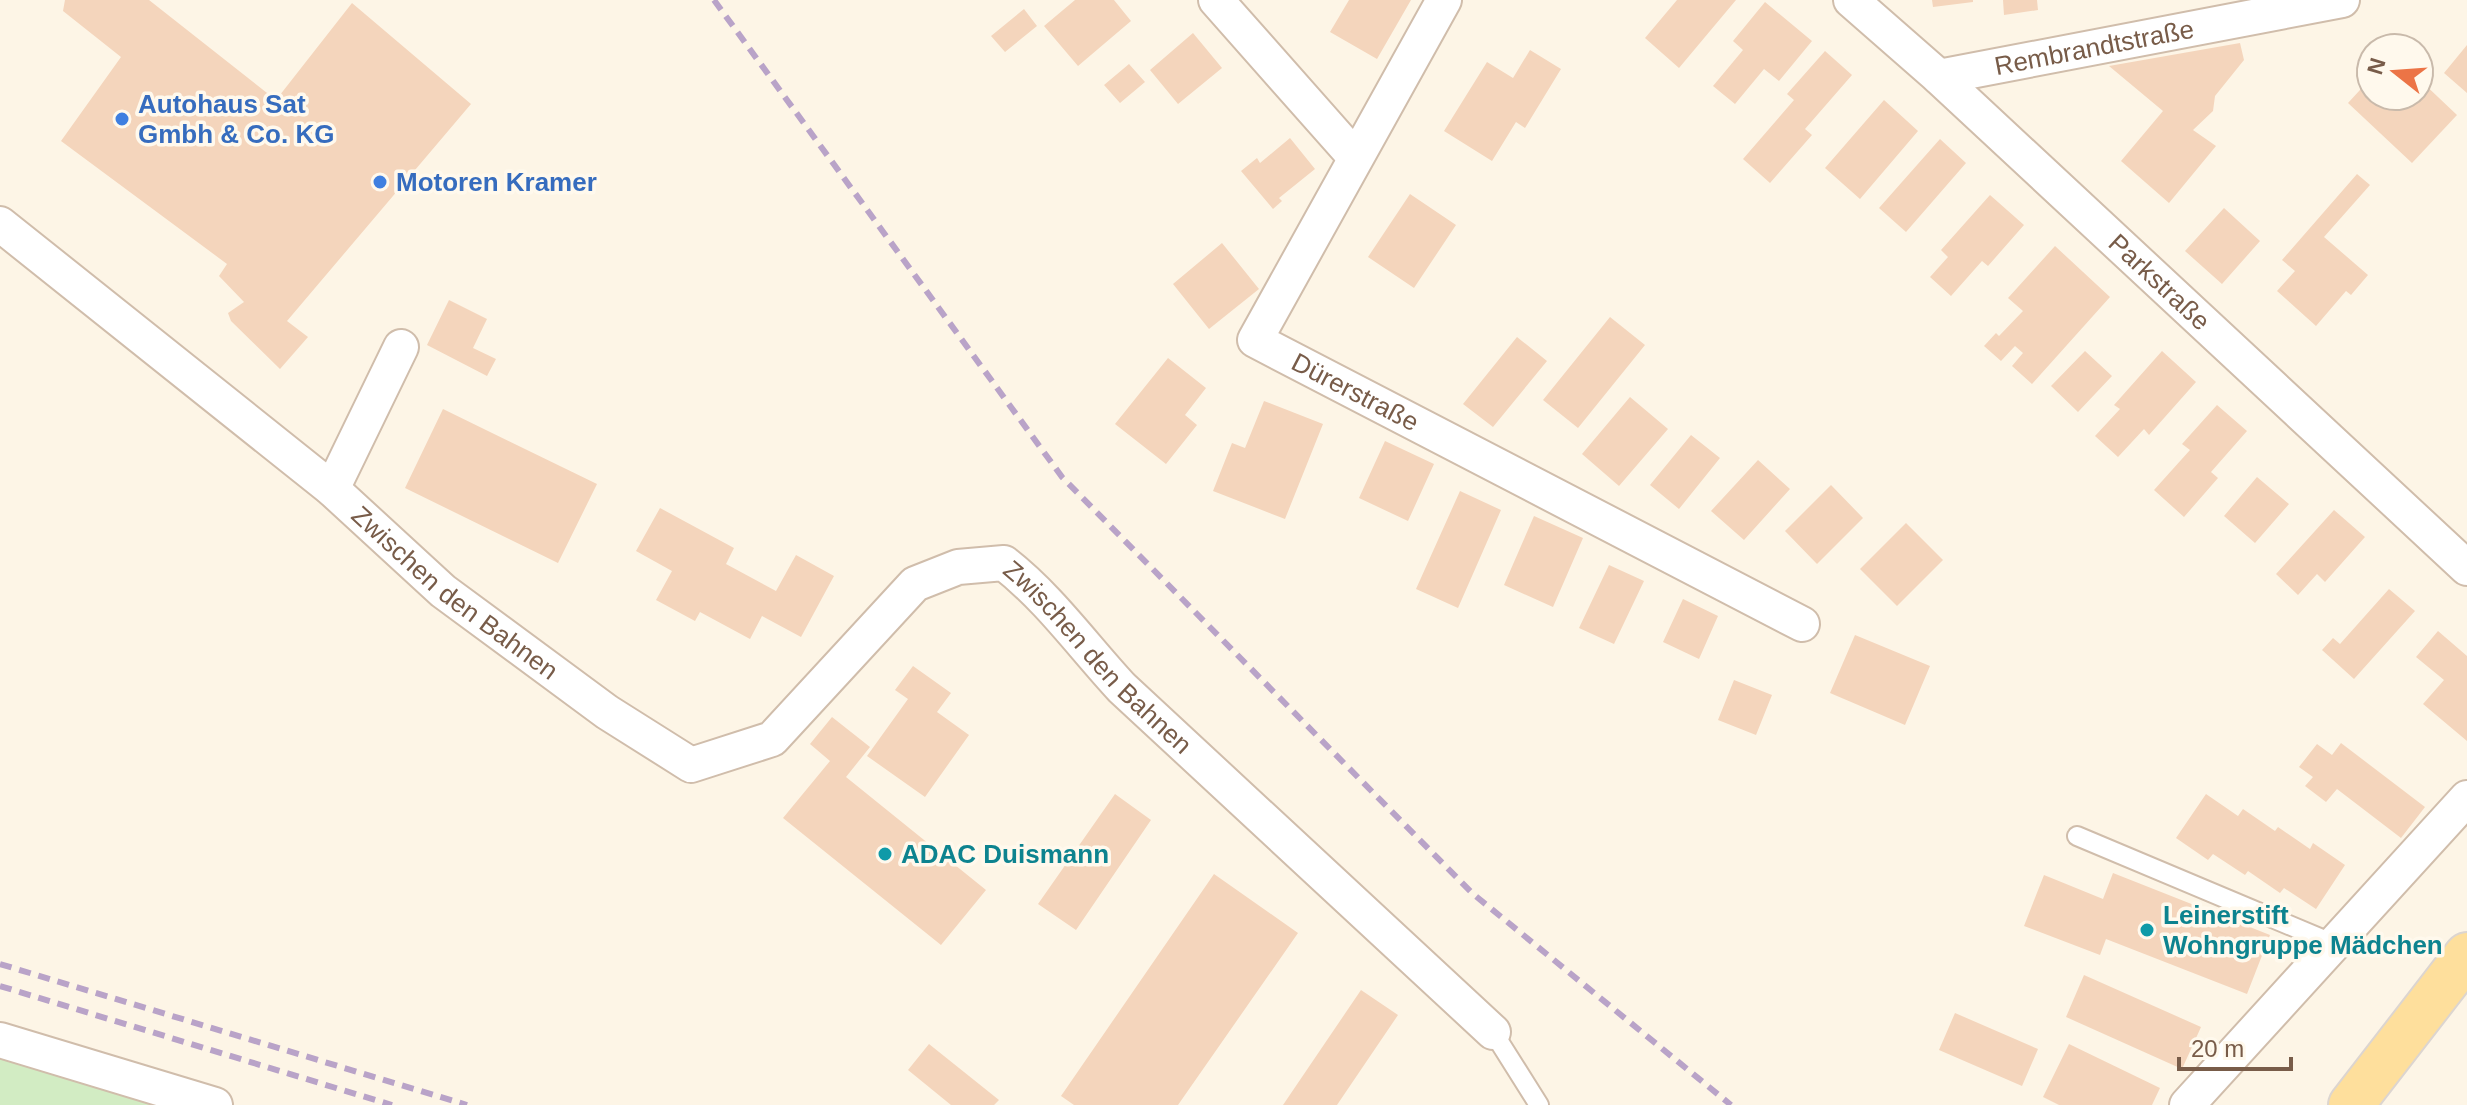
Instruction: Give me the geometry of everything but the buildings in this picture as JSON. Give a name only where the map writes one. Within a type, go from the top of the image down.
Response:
[{"type":"main road","points":[[2351,1105],[2467,955]]},
{"type":"street","points":[[1216,0],[1355,157]]},
{"type":"street","name":"Dürerstraße","points":[[1444,0],[1255,340],[1802,624]]},
{"type":"street","name":"Parkstraße","points":[[1851,0],[1939,77],[2467,568]]},
{"type":"street","name":"Rembrandtstraße","points":[[1939,77],[2342,0]]},
{"type":"street","name":"Zwischen den Bahnen","points":[[0,224],[332,489],[443,591],[607,712],[691,765],[772,739],[915,584],[958,567],[1004,563],[1036,587],[1073,636],[1122,688],[1493,1032]]},
{"type":"street","name":"Zwischen den Bahnen","points":[[332,489],[401,347]]},
{"type":"street","points":[[2187,1105],[2467,798]]},
{"type":"street","points":[[0,1040],[215,1105]]},
{"type":"lane","points":[[2077,836],[2334,944]]},
{"type":"lane","points":[[1493,1032],[1539,1105]]},
{"type":"green space","points":[[0,1048],[191,1105],[0,1105]]},
{"type":"railway","points":[[714,0],[1062,477],[1472,893],[1731,1105]]},
{"type":"railway","points":[[0,964],[467,1105]]},
{"type":"railway","points":[[0,986],[392,1105]]},
{"type":"place","name":"Autohaus Sat Gmbh & Co. KG","points":[[122,119]]},
{"type":"place","name":"Motoren Kramer","points":[[380,182]]},
{"type":"place","name":"ADAC Duismann","points":[[885,854]]},
{"type":"place","name":"Leinerstift Wohngruppe Mädchen","points":[[2147,930]]}]
